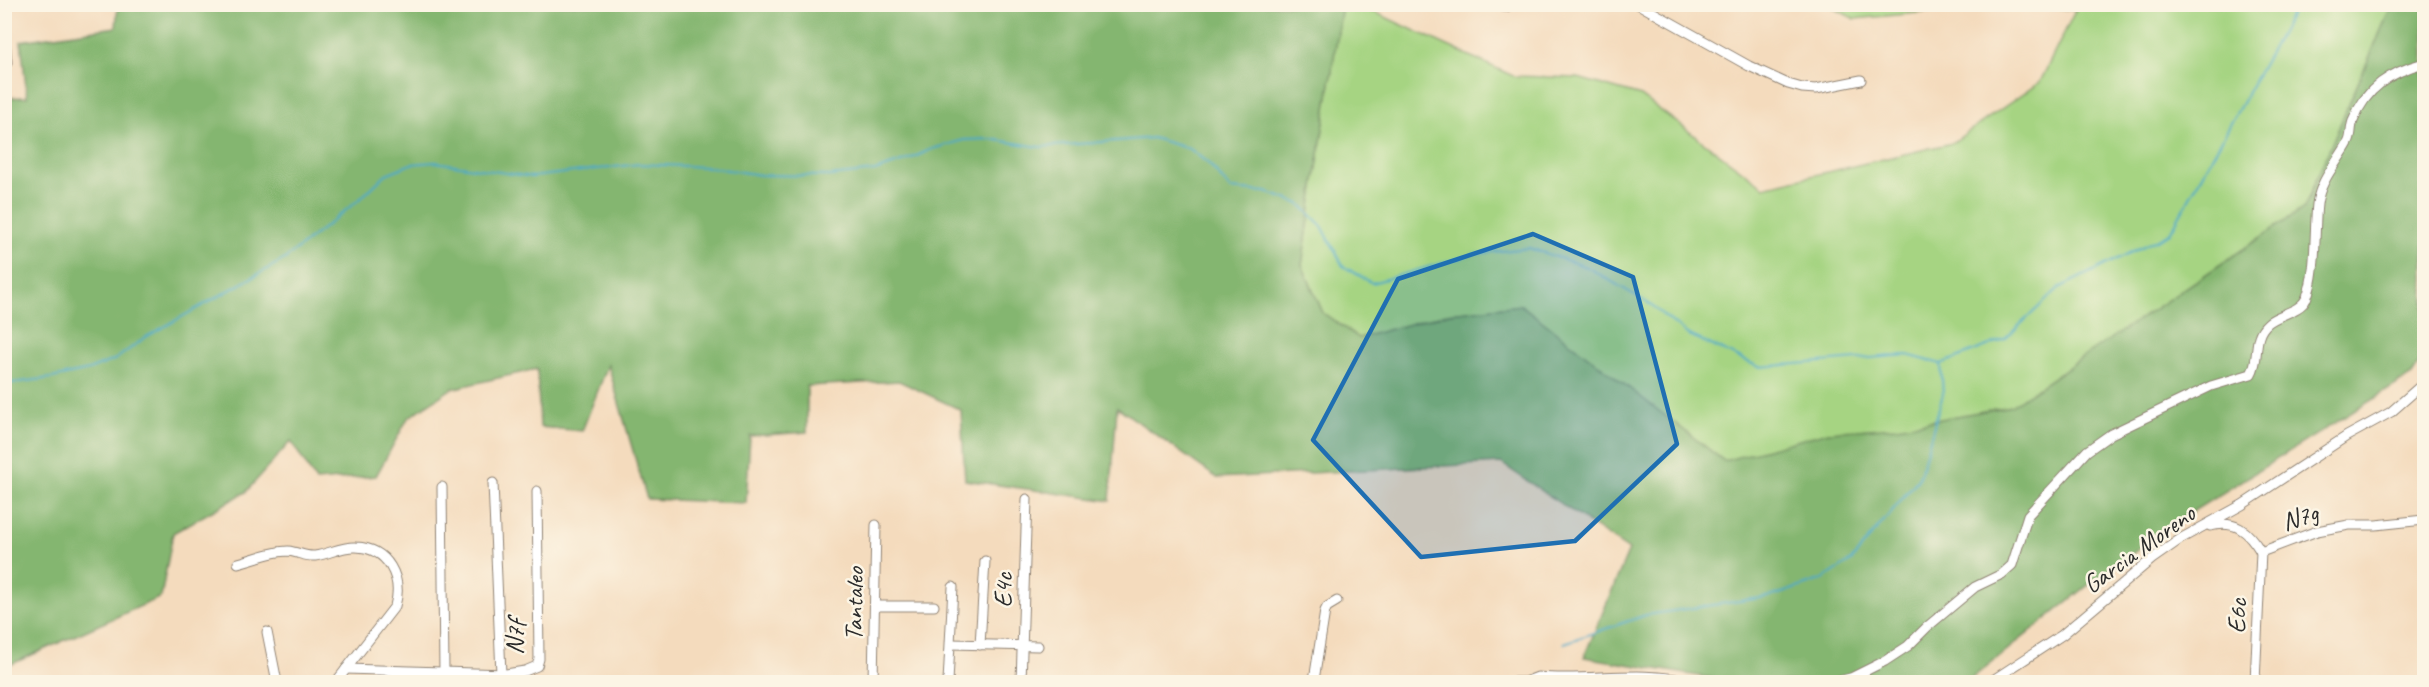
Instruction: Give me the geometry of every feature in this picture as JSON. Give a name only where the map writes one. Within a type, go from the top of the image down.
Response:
[{"type":"street","points":[[1471,4],[1510,6]]},
{"type":"street","points":[[1638,4],[1749,66],[1788,84],[1816,89],[1861,80]]},
{"type":"street","points":[[4,27],[7,63]]},
{"type":"street","points":[[1834,682],[1851,678],[1885,661],[1908,646],[1975,587],[2002,574],[2012,565],[2028,515],[2087,451],[2111,434],[2203,389],[2225,380],[2252,374],[2256,366],[2257,339],[2267,324],[2298,308],[2306,301],[2314,251],[2317,202],[2326,176],[2349,142],[2353,122],[2369,95],[2382,80],[2402,69],[2424,63]]},
{"type":"street","name":"Garcia Moreno","points":[[1990,682],[2062,635],[2152,560],[2200,528],[2242,505],[2347,436],[2391,412],[2424,383]]},
{"type":"street","points":[[493,483],[504,677]]},
{"type":"street","points":[[442,487],[444,672]]},
{"type":"street","name":"N7f","points":[[346,669],[444,672],[504,677],[535,668],[539,659],[537,491]]},
{"type":"street","name":"E4c","points":[[1021,682],[1027,499]]},
{"type":"street","name":"N7g","points":[[2200,528],[2218,524],[2239,526],[2251,536],[2260,552],[2317,531],[2349,525],[2424,520]]},
{"type":"street","name":"Tantaleo","points":[[873,682],[876,525]]},
{"type":"street","points":[[238,563],[286,551],[315,556],[357,547],[381,553],[397,578],[398,593],[395,606],[336,682]]},
{"type":"street","name":"E6c","points":[[2255,682],[2260,552]]},
{"type":"street","points":[[980,645],[985,561]]},
{"type":"street","points":[[948,682],[953,587]]},
{"type":"street","points":[[1284,682],[1314,681],[1325,611],[1337,601]]},
{"type":"street","points":[[875,606],[934,606]]},
{"type":"street","points":[[267,632],[277,682]]},
{"type":"street","points":[[951,644],[1038,646]]},
{"type":"street","points":[[1514,682],[1525,682],[1538,677],[1631,675],[1667,677],[1691,682]]},
{"type":"highlighted area","points":[[1533,234],[1633,277],[1677,444],[1575,541],[1421,557],[1313,440],[1398,279]]},
{"type":"green space","points":[[118,5],[1342,5],[1302,265],[1323,313],[1359,338],[1450,313],[1521,305],[1724,461],[1828,432],[1897,427],[2011,406],[2304,208],[2392,5],[2424,5],[2424,356],[2412,375],[2182,518],[2086,587],[1967,682],[1734,682],[1584,657],[1629,550],[1501,463],[1217,478],[1117,407],[1110,501],[965,480],[961,410],[899,381],[807,386],[807,432],[750,436],[746,503],[647,499],[608,365],[582,431],[540,427],[537,369],[451,389],[408,418],[376,476],[316,481],[291,441],[246,492],[173,533],[161,597],[5,667],[4,98],[27,97],[21,41],[116,27]]},
{"type":"green space","points":[[1342,5],[1359,5],[1513,76],[1578,78],[1641,96],[1764,187],[1952,143],[2040,82],[2076,9],[1969,8],[1854,19],[1829,5],[2392,5],[2304,208],[2011,406],[1724,461],[1521,305],[1450,313],[1359,338],[1323,313],[1302,265]]},
{"type":"waterway","points":[[4,384],[52,378],[89,370],[116,359],[146,337],[285,259],[361,198],[386,174],[411,164],[435,162],[532,177],[639,164],[708,167],[761,175],[830,176],[875,171],[932,149],[964,140],[990,139],[1040,147],[1153,138],[1190,149],[1210,165],[1230,189],[1266,192],[1300,204],[1322,226],[1343,266],[1372,283],[1474,254],[1529,248],[1587,267],[1648,303],[1687,334],[1759,367],[1907,355],[1941,364],[2005,339],[2059,288],[2170,233],[2297,4]]},
{"type":"waterway","points":[[1564,643],[1646,615],[1773,596],[1823,579],[1851,561],[1919,478],[1943,394],[1941,365]]}]
